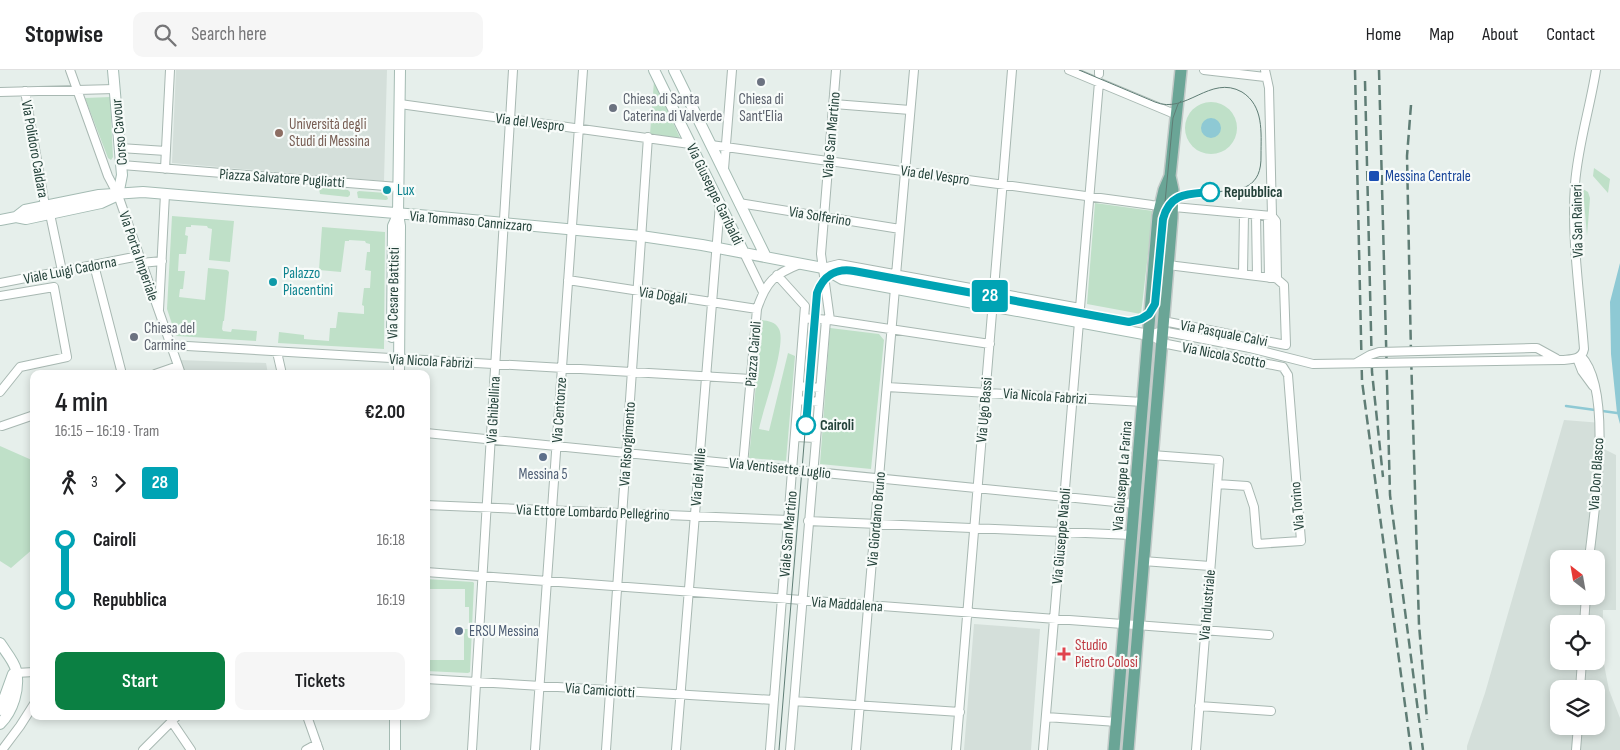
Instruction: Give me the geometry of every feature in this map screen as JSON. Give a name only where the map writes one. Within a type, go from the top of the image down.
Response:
[{"type":"main road","points":[[1170,176],[1181,70]]},
{"type":"main road","name":"Via Giuseppe La Farina","points":[[1114,750],[1160,205],[1170,176]]},
{"type":"main road","name":"Via Giuseppe La Farina","points":[[1128,750],[1168,265],[1173,190],[1170,176]]},
{"type":"street","name":"Via Porta Imperiale","points":[[70,70],[108,176],[118,194],[179,370]]},
{"type":"street","name":"Corso Cavour","points":[[113,70],[120,148],[126,166],[118,194]]},
{"type":"street","points":[[165,169],[170,70]]},
{"type":"street","name":"Via Cesare Battisti","points":[[398,370],[396,358],[393,226],[398,214],[400,70]]},
{"type":"street","name":"Via Ghibellina","points":[[472,750],[513,70]]},
{"type":"street","name":"Via Centonze","points":[[535,750],[583,70]]},
{"type":"street","name":"Via Giuseppe Garibaldi","points":[[654,70],[763,292]]},
{"type":"street","name":"Via Giuseppe Garibaldi","points":[[674,70],[766,257]]},
{"type":"street","points":[[724,171],[732,70]]},
{"type":"street","name":"Viale San Martino","points":[[790,750],[808,521],[828,320],[820,254],[836,70]]},
{"type":"street","points":[[896,275],[914,70]]},
{"type":"street","name":"Via Ugo Bassi","points":[[956,750],[1012,70]]},
{"type":"street","points":[[1069,70],[1099,75],[1176,116]]},
{"type":"street","points":[[1168,265],[1273,278],[1268,221],[1272,216],[1269,88],[1265,74],[1204,70]]},
{"type":"street","name":"Via San Raineri","points":[[1579,357],[1584,349],[1574,198],[1582,132],[1596,70]]},
{"type":"street","points":[[1089,196],[1099,75]]},
{"type":"street","points":[[0,92],[115,89]]},
{"type":"street","name":"Via Polidoro Caldara","points":[[25,91],[62,271]]},
{"type":"street","name":"Via del Vespro","points":[[400,104],[690,144]]},
{"type":"street","points":[[834,104],[910,110]]},
{"type":"street","name":"Via Risorgimento","points":[[606,750],[648,137]]},
{"type":"street","name":"Via del Vespro","points":[[711,145],[1172,207],[1272,216]]},
{"type":"street","points":[[120,148],[166,151]]},
{"type":"street","name":"Piazza Salvatore Pugliatti","points":[[126,166],[398,186]]},
{"type":"street","name":"Via Tommaso Cannizzaro","points":[[0,220],[16,217],[26,219],[48,210],[101,203],[118,194],[143,192],[641,236],[822,268],[842,279],[1148,335]]},
{"type":"street","points":[[159,315],[166,194]]},
{"type":"street","name":"Via Tommaso Cannizzaro","points":[[822,268],[839,264],[1080,308],[1089,196]]},
{"type":"street","name":"Via Solferino","points":[[739,202],[900,229]]},
{"type":"street","name":"Via dei Mille","points":[[676,750],[720,204]]},
{"type":"street","points":[[1243,274],[1244,214]]},
{"type":"street","points":[[1256,215],[1257,276]]},
{"type":"street","name":"Viale Luigi Cadorna","points":[[0,283],[94,265],[140,260],[162,261]]},
{"type":"street","name":"Piazza Cairoli","points":[[743,464],[757,308],[763,292],[777,275],[800,264]]},
{"type":"street","points":[[94,265],[121,370]]},
{"type":"street","points":[[777,275],[804,306],[804,318],[990,344]]},
{"type":"street","name":"Via Pasquale Calvi","points":[[1162,331],[1286,345],[1284,285],[1273,278]]},
{"type":"street","name":"Via Dogali","points":[[568,280],[757,308]]},
{"type":"street","name":"Viale Luigi Cadorna","points":[[0,296],[54,287],[66,357],[20,367],[0,392]]},
{"type":"street","name":"Via Giordano Bruno","points":[[856,750],[895,288]]},
{"type":"street","name":"Viale San Martino","points":[[770,750],[804,318]]},
{"type":"street","name":"Via Giuseppe Natoli","points":[[1043,750],[1078,322]]},
{"type":"street","points":[[1148,335],[1162,331],[1266,351],[1303,363],[1313,364],[1564,360],[1579,357]]},
{"type":"street","name":"Via Nicola Scotto","points":[[1162,331],[1284,369]]},
{"type":"street","name":"Via Nicola Fabrizi","points":[[170,346],[751,379]]},
{"type":"street","points":[[1352,364],[1379,352],[1523,348],[1537,348],[1553,358],[1564,360]]},
{"type":"street","points":[[277,352],[281,370]]},
{"type":"street","name":"Via Don Blasco","points":[[1579,357],[1590,367],[1596,392],[1600,448],[1590,550]]},
{"type":"street","name":"Via Cesare Battisti","points":[[393,370],[396,358]]},
{"type":"street","name":"Via Torino","points":[[1217,484],[1247,486],[1254,508],[1258,544],[1301,541],[1288,375],[1284,369]]},
{"type":"street","points":[[799,386],[820,388]]},
{"type":"street","name":"Via Nicola Fabrizi","points":[[887,387],[1143,402]]},
{"type":"street","points":[[798,400],[819,402]]},
{"type":"street","points":[[2,426],[30,416]]},
{"type":"street","name":"Via Ventisette Luglio","points":[[430,433],[1135,504]]},
{"type":"street","points":[[795,437],[816,438]]},
{"type":"street","name":"Via Industriale","points":[[1152,455],[1219,460],[1196,750]]},
{"type":"street","name":"Via Ettore Lombardo Pellegrino","points":[[430,504],[789,520]]},
{"type":"street","points":[[808,521],[1132,535]]},
{"type":"street","points":[[1143,561],[1210,566]]},
{"type":"street","name":"Via Maddalena","points":[[430,572],[1269,635]]},
{"type":"street","points":[[0,643],[14,666],[16,673],[14,704],[8,716],[0,724]]},
{"type":"street","points":[[0,710],[12,674],[30,672]]},
{"type":"street","name":"Via Camiciotti","points":[[430,679],[774,700]]},
{"type":"street","points":[[794,701],[960,712]]},
{"type":"street","points":[[1199,706],[1271,711]]},
{"type":"street","points":[[2,750],[30,710]]},
{"type":"street","points":[[1046,717],[1117,722]]},
{"type":"street","points":[[143,750],[174,720]]},
{"type":"street","points":[[176,720],[191,750]]},
{"type":"street","points":[[306,750],[318,747],[308,720]]},
{"type":"street","points":[[388,720],[388,750]]},
{"type":"street","points":[[395,720],[395,750]]},
{"type":"street","points":[[1576,750],[1577,735]]},
{"type":"shaded area","name":"Università degli Studi di Messina","points":[[176,70],[387,70],[384,181],[172,163]]},
{"type":"shaded area","points":[[178,360],[266,363],[267,370],[182,370]]},
{"type":"shaded area","points":[[1564,420],[1602,423],[1602,448],[1616,455],[1616,610],[1603,610],[1603,615],[1550,615],[1550,670],[1605,669],[1609,690],[1620,718],[1620,750],[1467,750],[1485,693]]},
{"type":"shaded area","points":[[974,624],[1040,629],[1031,750],[964,750]]},
{"type":"green space","points":[[654,81],[680,138],[650,134]]},
{"type":"green space","points":[[110,97],[113,157],[111,160],[108,158],[85,98]]},
{"type":"green space","points":[[1206,102],[1216,102],[1230,109],[1237,123],[1237,133],[1230,147],[1216,154],[1206,154],[1196,150],[1189,143],[1185,133],[1185,123],[1189,113],[1196,106]]},
{"type":"green space","points":[[1594,168],[1610,179],[1608,193],[1593,176]]},
{"type":"green space","points":[[321,187],[348,190],[350,195],[348,197],[320,194],[319,189]]},
{"type":"green space","points":[[1583,189],[1588,192],[1590,198],[1587,236]]},
{"type":"green space","points":[[357,192],[386,193],[388,199],[358,198]]},
{"type":"green space","points":[[1095,203],[1153,211],[1141,314],[1087,304]]},
{"type":"green space","points":[[172,216],[234,221],[230,262],[209,260],[212,229],[207,226],[191,225],[191,227],[186,227],[185,235],[188,236],[186,254],[179,254],[178,271],[185,271],[183,289],[180,289],[179,297],[205,300],[208,268],[227,270],[229,272],[222,329],[223,331],[231,332],[232,329],[257,331],[256,341],[176,336],[167,309]]},
{"type":"green space","points":[[322,227],[385,232],[384,349],[278,343],[279,332],[304,335],[304,339],[329,341],[330,328],[336,328],[338,312],[364,314],[364,306],[362,305],[364,288],[370,288],[371,271],[365,270],[367,252],[370,252],[370,244],[365,241],[345,241],[341,272],[319,270]]},
{"type":"green space","points":[[762,320],[776,325],[781,337],[777,362],[759,429],[769,431],[788,353],[795,356],[786,461],[749,458]]},
{"type":"green space","points":[[830,328],[879,334],[884,340],[871,469],[820,464]]},
{"type":"green space","points":[[0,446],[30,459],[30,551],[11,568],[0,561]]},
{"type":"green space","points":[[430,579],[474,583],[470,672],[430,671],[430,660],[464,660],[464,629],[469,629],[469,607],[465,607],[465,589],[430,589]]},
{"type":"water","points":[[1211,118],[1218,121],[1221,128],[1218,135],[1211,138],[1204,135],[1201,128],[1204,121]]},
{"type":"water","points":[[1620,263],[1620,424],[1617,413],[1611,354],[1610,302]]},
{"type":"waterway","points":[[1566,406],[1617,413]]},
{"type":"tram line","points":[[779,750],[816,298],[820,285],[827,276],[838,271],[850,270],[1134,322],[1149,314],[1155,304],[1163,219],[1172,203],[1185,195],[1235,190],[1249,185],[1258,174],[1261,155],[1260,120],[1254,105],[1242,92],[1230,88],[1219,88],[1188,100],[1166,105],[1079,70]]},
{"type":"tram line","points":[[1164,213],[1173,118],[1181,101]]},
{"type":"tram line","name":"28","points":[[806,425],[817,293],[824,279],[834,272],[841,270],[854,271],[1134,322],[1149,314],[1155,304],[1163,219],[1166,208],[1178,197],[1210,192]]},
{"type":"railway","points":[[1355,70],[1362,381],[1411,750]]},
{"type":"railway","points":[[1379,70],[1390,495],[1423,750]]},
{"type":"railway","points":[[1365,81],[1372,372],[1383,477]]},
{"type":"railway","points":[[1411,105],[1407,156],[1411,354],[1419,625],[1427,720]]},
{"type":"place","name":"Chiesa di Sant'Elia","points":[[761,82]]},
{"type":"place","name":"Chiesa di Santa Caterina di Valverde","points":[[613,108]]},
{"type":"place","name":"Università degli Studi di Messina","points":[[279,133]]},
{"type":"place","name":"Messina Centrale","points":[[1374,176]]},
{"type":"place","name":"Lux","points":[[387,190]]},
{"type":"place","name":"Repubblica","points":[[1210,192]]},
{"type":"place","name":"Palazzo Piacentini","points":[[273,282]]},
{"type":"place","name":"Chiesa del Carmine","points":[[134,337]]},
{"type":"place","name":"Cairoli","points":[[806,425]]},
{"type":"place","name":"Messina 5","points":[[543,457]]},
{"type":"place","name":"ERSU Messina","points":[[459,631]]},
{"type":"place","name":"Studio Pietro Colosi","points":[[1064,654]]}]
